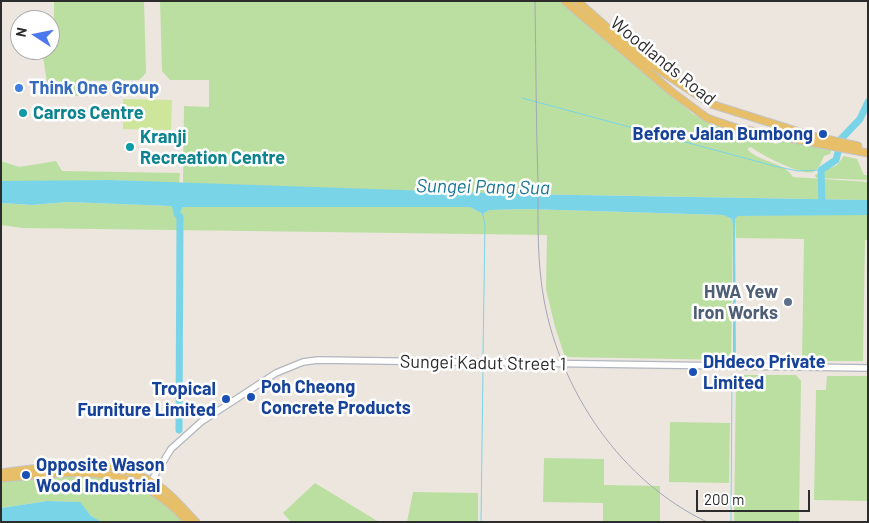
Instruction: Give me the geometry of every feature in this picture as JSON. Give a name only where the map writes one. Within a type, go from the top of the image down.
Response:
[{"type":"main road","name":"Woodlands Road","points":[[565,1],[687,105],[707,118],[736,128],[868,153]]},
{"type":"main road","name":"Woodlands Road","points":[[577,1],[644,60],[677,84],[711,104],[822,139],[868,148]]},
{"type":"main road","points":[[762,133],[764,122]]},
{"type":"main road","points":[[1,473],[65,465],[94,465],[124,471],[164,490],[196,522]]},
{"type":"main road","points":[[1,478],[92,472],[149,484],[188,522]]},
{"type":"street","name":"Sungei Kadut Street 1","points":[[149,484],[171,449],[191,429],[276,373],[302,362],[318,360],[868,368]]},
{"type":"green space","points":[[54,1],[144,1],[146,73],[139,80],[82,81],[82,96],[49,95],[44,60],[60,60],[60,10],[54,10]]},
{"type":"green space","points":[[160,1],[559,1],[693,114],[727,129],[776,144],[783,141],[832,149],[830,154],[824,156],[820,165],[813,172],[800,171],[763,155],[751,147],[747,149],[752,154],[783,168],[793,177],[868,182],[868,200],[518,194],[183,184],[184,106],[209,107],[209,80],[170,80],[162,71]]},
{"type":"green space","points":[[123,99],[172,100],[171,130],[123,129]]},
{"type":"green space","points":[[844,156],[857,159],[864,175],[868,175],[868,180],[816,178],[815,175],[837,165]]},
{"type":"green space","points":[[1,161],[19,167],[56,161],[62,171],[180,173],[179,184],[110,180],[10,183],[1,181]]},
{"type":"green space","points":[[67,202],[171,206],[174,212],[179,212],[183,207],[470,207],[483,214],[489,210],[527,209],[723,215],[732,219],[733,224],[731,360],[565,357],[555,327],[546,289],[547,235],[22,228],[1,225],[1,203],[32,205]]},
{"type":"green space","points":[[868,215],[868,240],[865,240],[863,361],[802,361],[804,239],[736,238],[735,219],[738,216]]},
{"type":"green space","points":[[736,375],[796,375],[801,381],[799,522],[734,522]]},
{"type":"green space","points":[[827,376],[868,376],[868,501],[814,500],[816,390],[826,390]]},
{"type":"green space","points":[[670,422],[730,423],[729,483],[669,482]]},
{"type":"green space","points":[[544,458],[604,459],[604,485],[660,486],[660,522],[603,522],[603,503],[543,502]]},
{"type":"green space","points":[[64,472],[107,475],[151,492],[184,522],[102,522],[91,516],[79,502],[46,501],[1,508],[1,481]]},
{"type":"green space","points":[[315,483],[379,522],[291,522],[283,513]]},
{"type":"green space","points":[[413,492],[478,493],[478,522],[407,522]]},
{"type":"water","points":[[110,180],[518,194],[868,200],[868,215],[738,216],[735,219],[736,360],[733,360],[733,226],[732,219],[723,215],[527,209],[489,210],[483,214],[470,207],[183,207],[180,212],[174,212],[171,206],[67,202],[32,205],[1,203],[1,181]]},
{"type":"water","points":[[47,501],[80,502],[91,516],[102,522],[1,522],[1,508]]},
{"type":"waterway","points":[[522,98],[774,166],[798,171],[821,170]]},
{"type":"waterway","points":[[841,139],[860,119],[868,102]]},
{"type":"waterway","points":[[822,206],[821,170],[836,160],[838,152]]},
{"type":"waterway","points":[[176,205],[177,214],[180,217],[179,430]]},
{"type":"waterway","points":[[482,212],[485,224],[483,356]]},
{"type":"waterway","points":[[481,522],[483,370]]},
{"type":"waterway","points":[[731,522],[732,374]]},
{"type":"railway","points":[[535,1],[539,257],[544,300],[552,334],[580,400],[622,458],[648,483],[676,504],[707,522]]},
{"type":"place","name":"Think One Group","points":[[19,88]]},
{"type":"place","name":"Carros Centre","points":[[23,113]]},
{"type":"place","name":"Before Jalan Bumbong","points":[[823,134]]},
{"type":"place","name":"Kranji Recreation Centre","points":[[130,147]]},
{"type":"place","name":"HWA Yew Iron Works","points":[[788,302]]},
{"type":"place","name":"DHdeco Private Limited","points":[[693,372]]},
{"type":"place","name":"Poh Cheong Concrete Products","points":[[251,397]]},
{"type":"place","name":"Tropical Furniture Limited","points":[[226,399]]},
{"type":"place","name":"Opposite Wason Wood Industrial","points":[[26,475]]},
{"type":"water label","name":"Sungei Pang Sua","points":[[483,187]]}]
